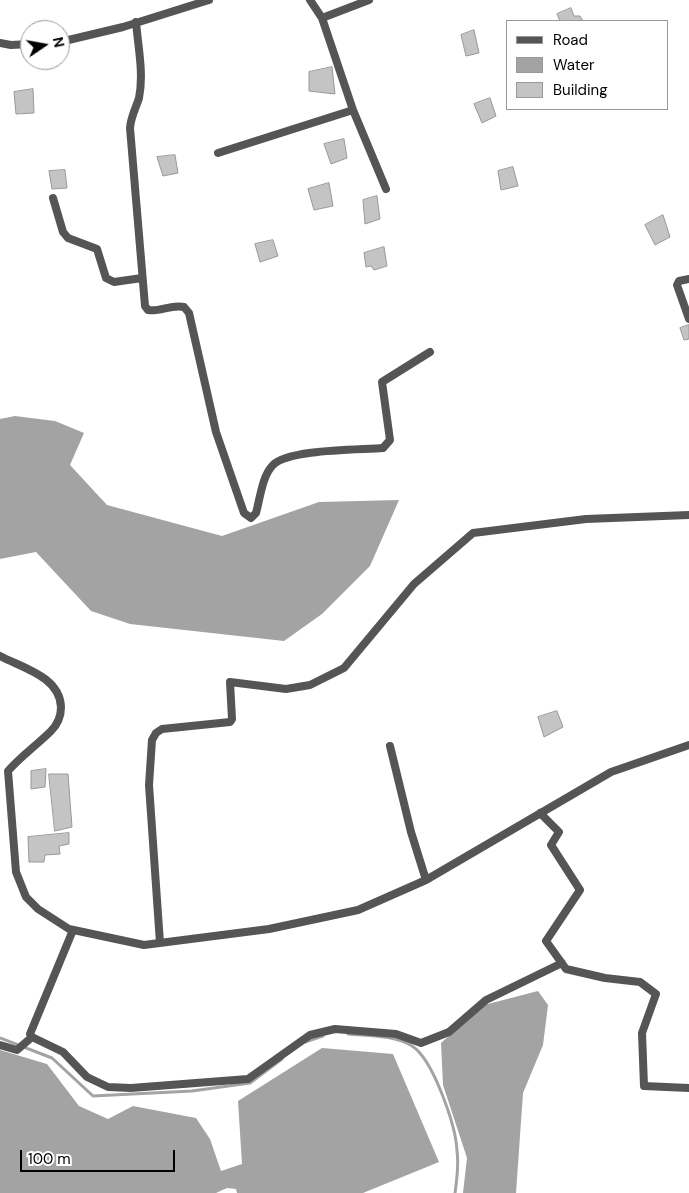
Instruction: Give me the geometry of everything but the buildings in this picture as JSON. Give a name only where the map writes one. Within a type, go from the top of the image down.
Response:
[{"type":"street","points":[[70,39],[208,0]]},
{"type":"street","points":[[310,0],[322,18],[353,110],[386,189]]},
{"type":"street","points":[[322,18],[369,0]]},
{"type":"street","points":[[136,22],[140,88],[130,128],[145,306],[148,310],[179,306],[184,307],[188,313],[216,432],[241,507],[248,517],[256,513],[268,471],[281,460],[312,452],[384,448],[388,446],[390,440],[382,382],[430,352]]},
{"type":"street","points":[[0,43],[20,44]]},
{"type":"street","points":[[218,153],[353,110]]},
{"type":"street","points":[[53,198],[63,232],[68,238],[97,249],[106,278],[114,282],[142,278]]},
{"type":"street","points":[[689,279],[679,281],[677,285],[689,320]]},
{"type":"street","points":[[160,943],[149,785],[152,740],[156,733],[162,729],[230,722],[232,719],[230,682],[286,689],[310,685],[344,668],[414,584],[473,533],[586,519],[689,515]]},
{"type":"street","points":[[0,656],[52,682],[61,697],[61,717],[52,730],[18,759],[8,771],[16,872],[26,897],[38,909],[73,930],[144,945],[269,929],[358,910],[426,880],[611,772],[689,745]]},
{"type":"street","points":[[390,746],[410,832],[426,880]]},
{"type":"street","points":[[540,814],[559,832],[551,845],[580,890],[546,940],[566,969],[604,978],[640,982],[656,994],[642,1033],[644,1086],[689,1088]]},
{"type":"street","points":[[73,930],[32,1025],[30,1034],[32,1037],[63,1052],[87,1077],[108,1087],[131,1088],[248,1079],[310,1035],[335,1029],[396,1034],[421,1043],[449,1032],[486,1000],[562,963]]},
{"type":"street","points":[[0,1046],[17,1050],[32,1037]]},
{"type":"water","points":[[15,416],[55,421],[84,433],[70,465],[107,505],[222,536],[319,502],[399,500],[370,566],[322,614],[284,641],[130,624],[91,611],[36,552],[0,559],[0,419]]},
{"type":"water","points":[[538,991],[548,1005],[543,1045],[523,1093],[516,1193],[463,1193],[467,1158],[443,1085],[441,1043],[484,1005]]},
{"type":"water","points":[[322,1048],[393,1054],[439,1162],[363,1193],[237,1193],[236,1189],[227,1188],[216,1193],[0,1193],[0,1050],[47,1064],[79,1106],[108,1119],[133,1106],[196,1118],[210,1139],[221,1171],[242,1164],[238,1101]]},
{"type":"waterway","points":[[348,1034],[381,1037],[405,1042],[420,1053],[428,1064],[448,1110],[456,1140],[458,1167],[455,1193]]},
{"type":"waterway","points":[[305,1042],[323,1036]]},
{"type":"waterway","points":[[0,1038],[52,1058],[93,1096],[192,1091],[250,1083],[282,1059]]}]
